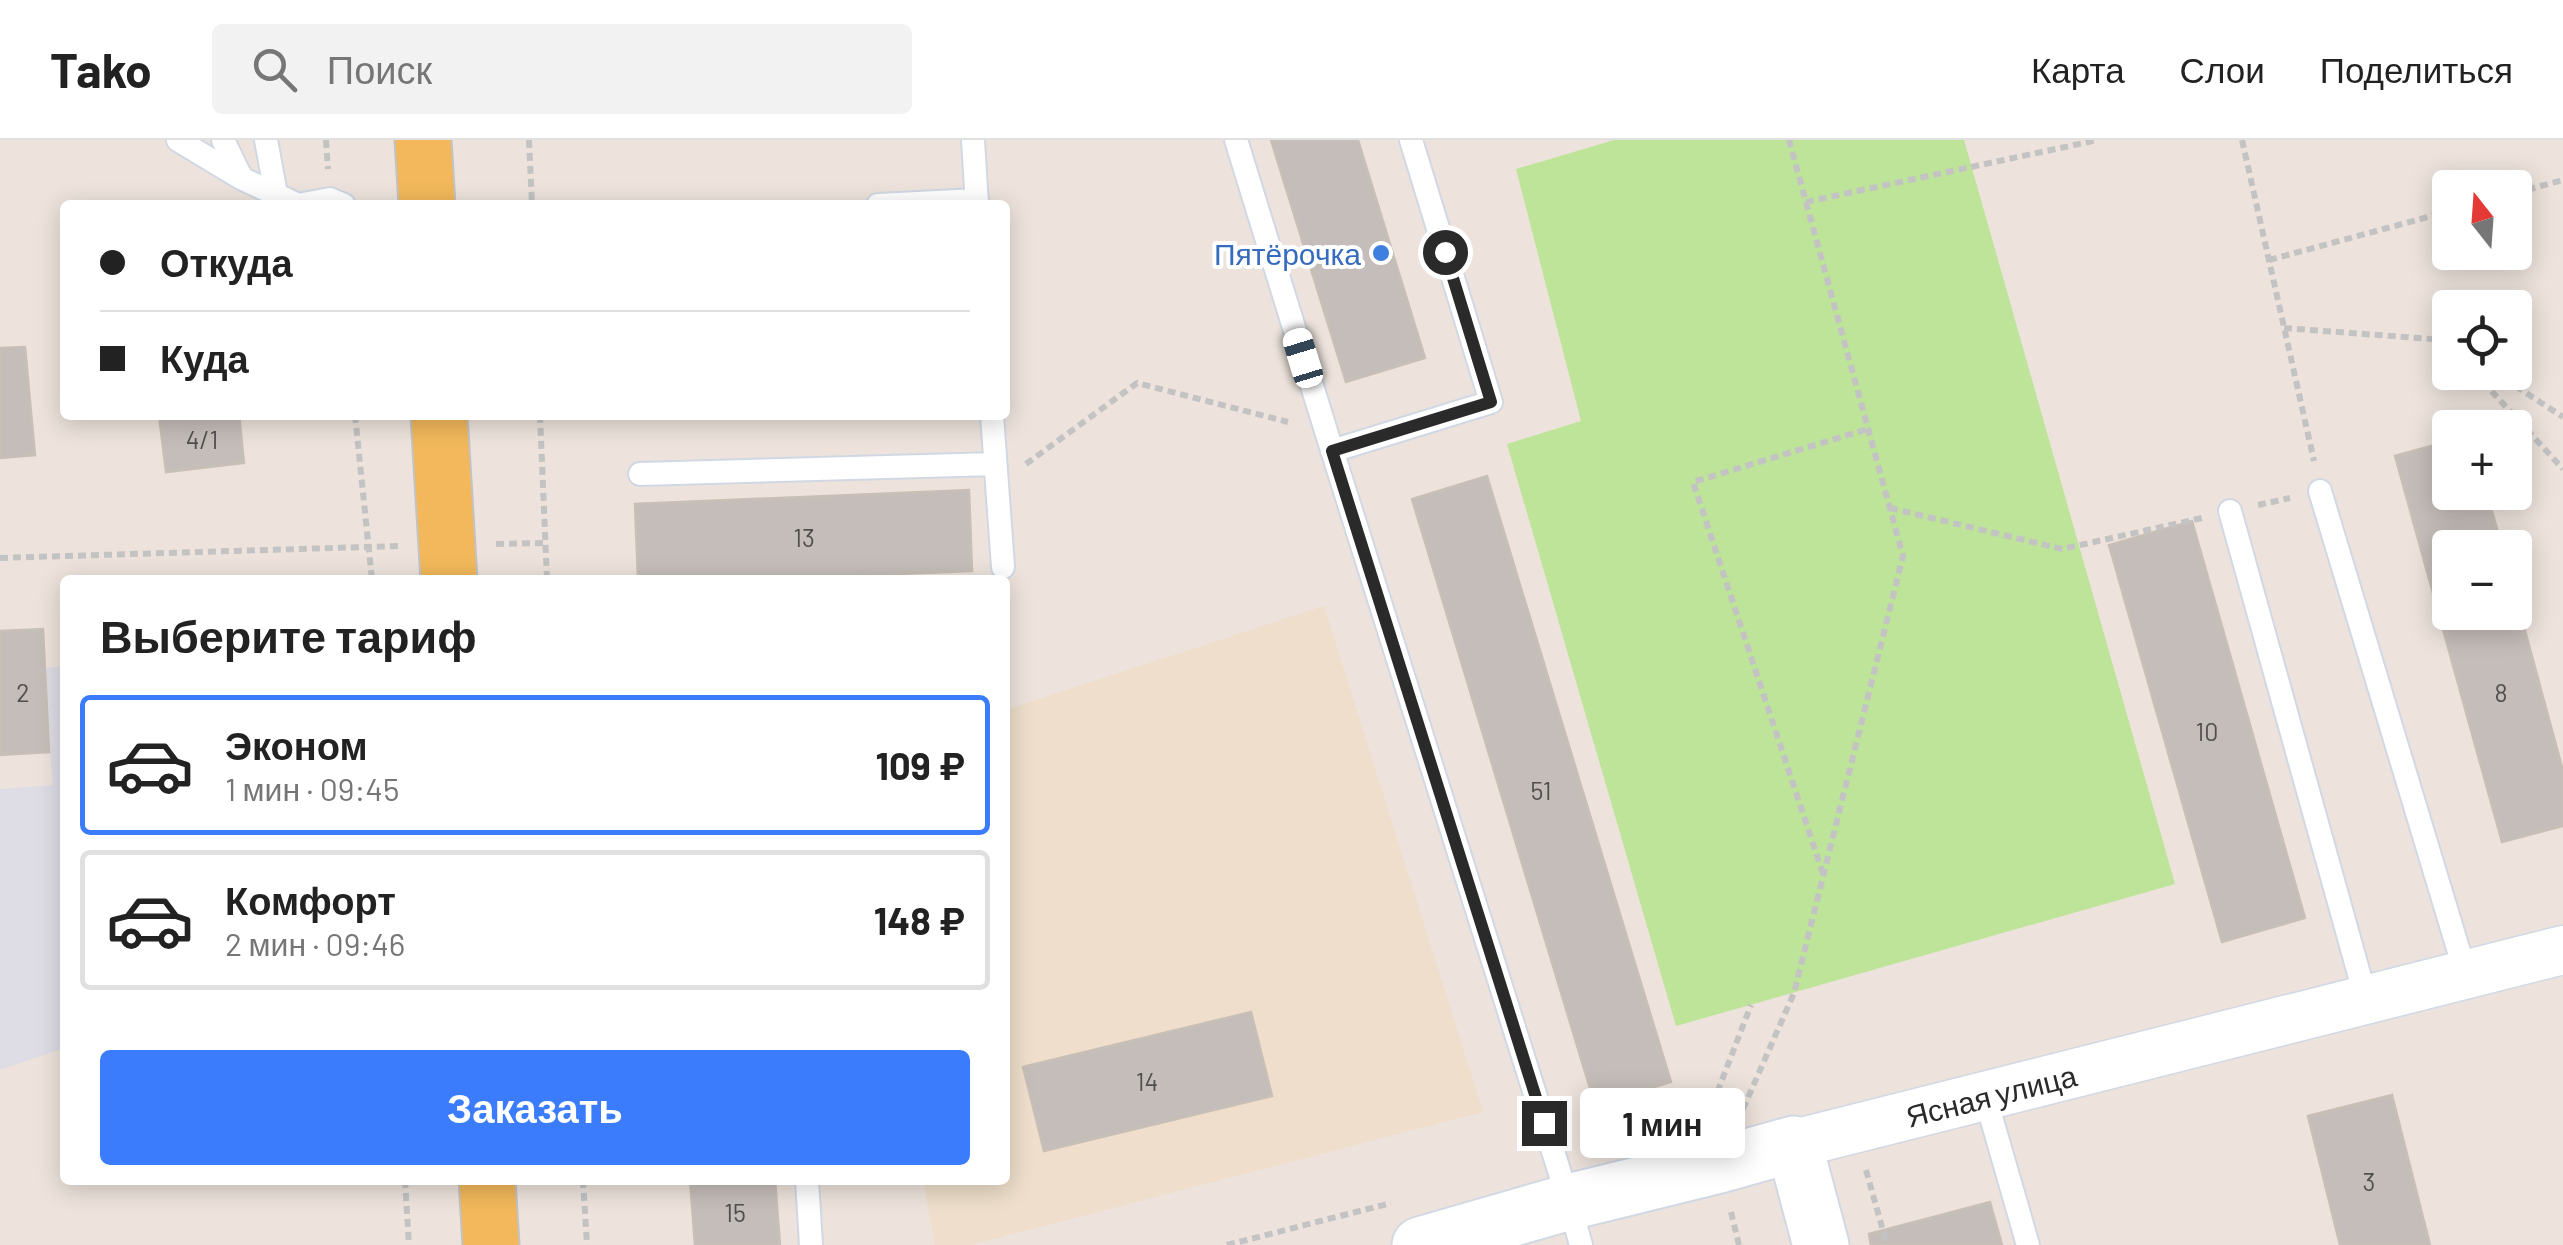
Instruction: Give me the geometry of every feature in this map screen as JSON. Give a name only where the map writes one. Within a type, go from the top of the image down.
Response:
[{"type":"main road","points":[[423,140],[427,200]]},
{"type":"main road","points":[[439,420],[449,575]]},
{"type":"main road","points":[[487,1185],[491,1245]]},
{"type":"street","name":"Ясная улица","points":[[1420,1245],[1575,1224],[1719,1165],[1794,1144],[2563,950]]},
{"type":"street","points":[[1794,1144],[1821,1245]]},
{"type":"lane","points":[[178,140],[241,178],[288,200]]},
{"type":"lane","points":[[223,140],[241,178]]},
{"type":"lane","points":[[266,140],[276,194]]},
{"type":"lane","points":[[973,140],[977,200]]},
{"type":"lane","points":[[1236,140],[1575,1224]]},
{"type":"lane","points":[[1329,441],[1491,402],[1411,140]]},
{"type":"lane","points":[[992,420],[1003,567]]},
{"type":"lane","points":[[640,474],[996,474]]},
{"type":"lane","points":[[2320,492],[2466,975]]},
{"type":"lane","points":[[2230,512],[2366,999]]},
{"type":"lane","points":[[1985,1096],[2028,1245]]},
{"type":"lane","points":[[808,1185],[811,1245]]},
{"type":"path","points":[[529,140],[532,200]]},
{"type":"path","points":[[1741,1114],[1794,992],[1903,556],[1789,140]]},
{"type":"path","points":[[1806,202],[2098,140]]},
{"type":"path","points":[[1890,508],[2062,549],[2320,492],[2242,140]]},
{"type":"path","points":[[2532,188],[2563,180]]},
{"type":"path","points":[[2269,260],[2432,216]]},
{"type":"path","points":[[2284,328],[2432,342]]},
{"type":"path","points":[[996,474],[1137,384],[1329,441]]},
{"type":"path","points":[[2491,390],[2563,469]]},
{"type":"path","points":[[2522,390],[2563,416]]},
{"type":"path","points":[[356,420],[372,575]]},
{"type":"path","points":[[540,420],[548,575]]},
{"type":"path","points":[[1824,875],[1693,482],[1868,428]]},
{"type":"path","points":[[0,558],[370,546]]},
{"type":"path","points":[[1706,1122],[1751,1005]]},
{"type":"path","points":[[405,1185],[409,1245]]},
{"type":"path","points":[[583,1185],[587,1245]]},
{"type":"shaded area","points":[[1324,606],[1483,1112],[971,1245],[935,1245],[924,1185],[1010,1185],[1010,708]]},
{"type":"shaded area","points":[[60,666],[60,1050],[0,1070],[0,789],[53,785],[42,668]]},
{"type":"green space","points":[[1614,140],[1964,140],[2175,884],[1676,1026],[1507,444],[1581,421],[1516,169]]},
{"type":"building","points":[[1271,140],[1358,140],[1425,358],[1346,382]]},
{"type":"building","points":[[25,347],[35,455],[0,458],[0,348]]},
{"type":"building","points":[[160,420],[240,420],[244,463],[166,472]]},
{"type":"building","points":[[2432,446],[2432,510],[2492,510],[2497,530],[2432,530],[2432,589],[2395,456]]},
{"type":"building","points":[[1487,476],[1671,1082],[1595,1105],[1412,499]]},
{"type":"building","points":[[969,490],[972,571],[638,575],[635,504]]},
{"type":"building","points":[[2192,521],[2305,918],[2222,942],[2109,545]]},
{"type":"building","points":[[43,629],[49,752],[0,755],[0,631]]},
{"type":"building","points":[[2443,630],[2525,630],[2563,771],[2563,826],[2502,842]]},
{"type":"building","points":[[1251,1012],[1272,1096],[1044,1151],[1023,1067]]},
{"type":"building","points":[[2392,1095],[2430,1245],[2340,1245],[2308,1116]]},
{"type":"building","points":[[690,1185],[775,1185],[780,1245],[695,1245]]},
{"type":"building","points":[[1990,1202],[2002,1245],[1871,1245],[1869,1234]]},
{"type":"place","name":"Пятёрочка","points":[[1381,253]]},
{"type":"route","points":[[1445,252],[1491,402],[1332,451],[1544,1123]]}]
